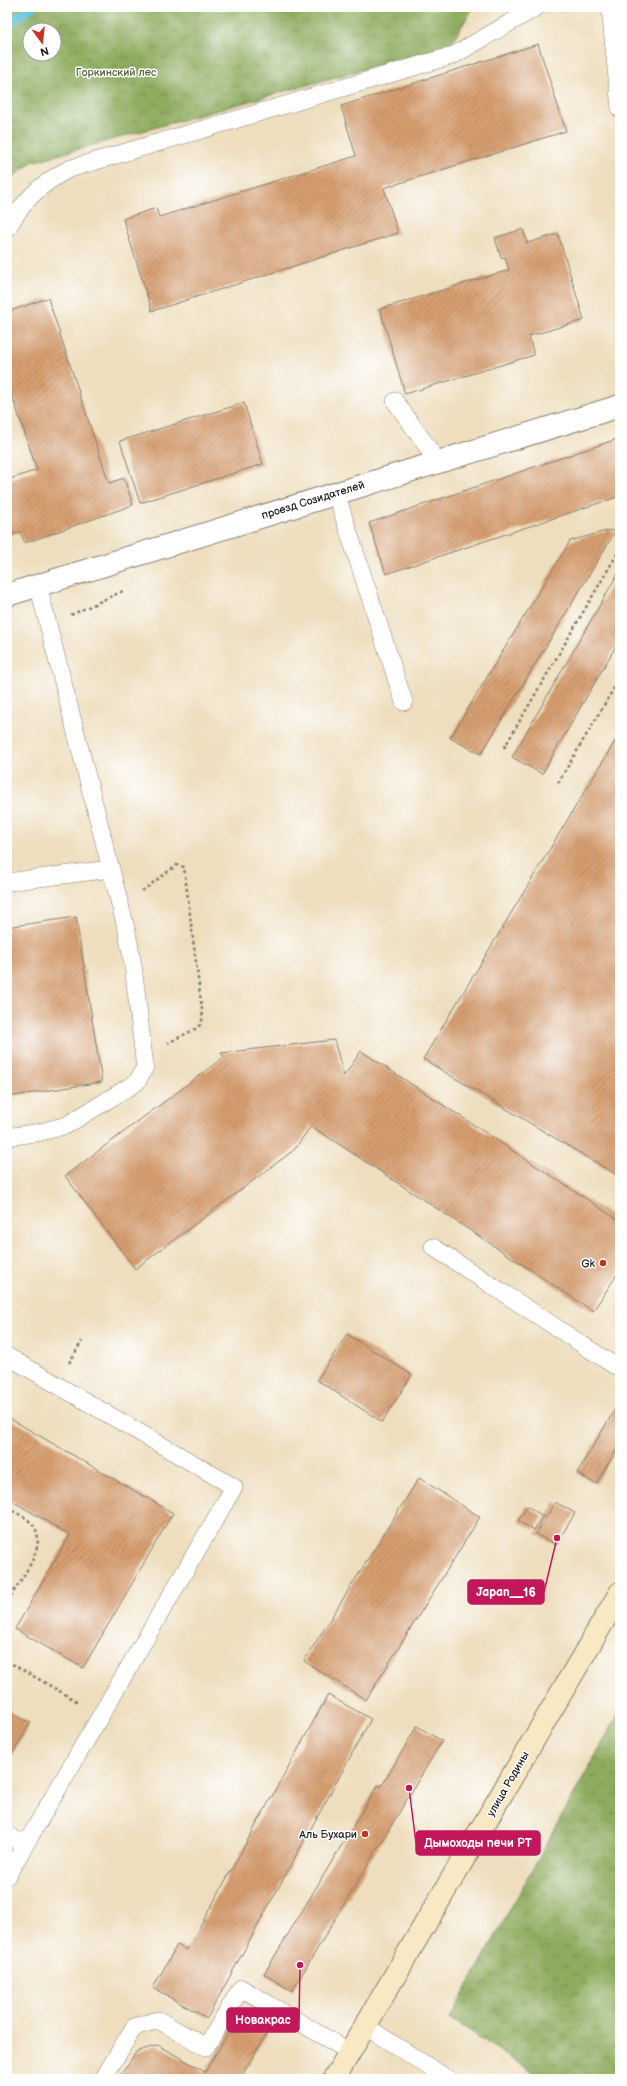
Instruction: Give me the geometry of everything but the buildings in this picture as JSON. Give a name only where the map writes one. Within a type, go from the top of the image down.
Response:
[{"type":"street","name":"проезд Созидателей","points":[[7,595],[620,406]]},
{"type":"street","name":"улица Родины","points":[[334,2079],[620,1593]]},
{"type":"lane","points":[[7,229],[20,206],[48,180],[70,169],[454,55],[537,7]]},
{"type":"lane","points":[[610,7],[620,109]]},
{"type":"lane","points":[[395,401],[438,462]]},
{"type":"lane","points":[[336,493],[404,702]]},
{"type":"lane","points":[[7,1137],[53,1130],[76,1121],[137,1082],[145,1067],[145,1055],[130,945],[38,585]]},
{"type":"lane","points":[[7,882],[111,869]]},
{"type":"lane","points":[[433,1247],[618,1364]]},
{"type":"lane","points":[[7,1356],[234,1487],[7,1876]]},
{"type":"lane","points":[[7,1835],[25,1846]]},
{"type":"lane","points":[[103,2079],[134,2027],[158,2020],[206,2047],[241,1988],[350,2052]]},
{"type":"lane","points":[[365,2026],[448,2079]]},
{"type":"path","points":[[504,748],[620,549]]},
{"type":"path","points":[[49,626],[127,588]]},
{"type":"path","points":[[558,783],[620,678]]},
{"type":"path","points":[[145,1055],[197,1028],[203,1018],[184,867],[177,865],[153,883]]},
{"type":"path","points":[[7,1508],[33,1525],[38,1539],[37,1550],[7,1602]]},
{"type":"path","points":[[7,1593],[11,1596]]},
{"type":"path","points":[[7,1661],[101,1716]]},
{"type":"green space","name":"Горкинский лес","points":[[7,7],[474,7],[450,45],[32,162],[7,181]]},
{"type":"green space","points":[[620,1711],[620,2079],[542,2079],[450,2018]]},
{"type":"waterway","points":[[7,25],[32,7]]},
{"type":"place","name":"Gk","points":[[603,1263]]},
{"type":"place","name":"Japan__16","points":[[557,1538]]},
{"type":"place","name":"Дымоходы печи РТ","points":[[409,1788]]},
{"type":"place","name":"Аль Бухари","points":[[365,1834]]},
{"type":"place","name":"Новакрас","points":[[300,1965]]}]
